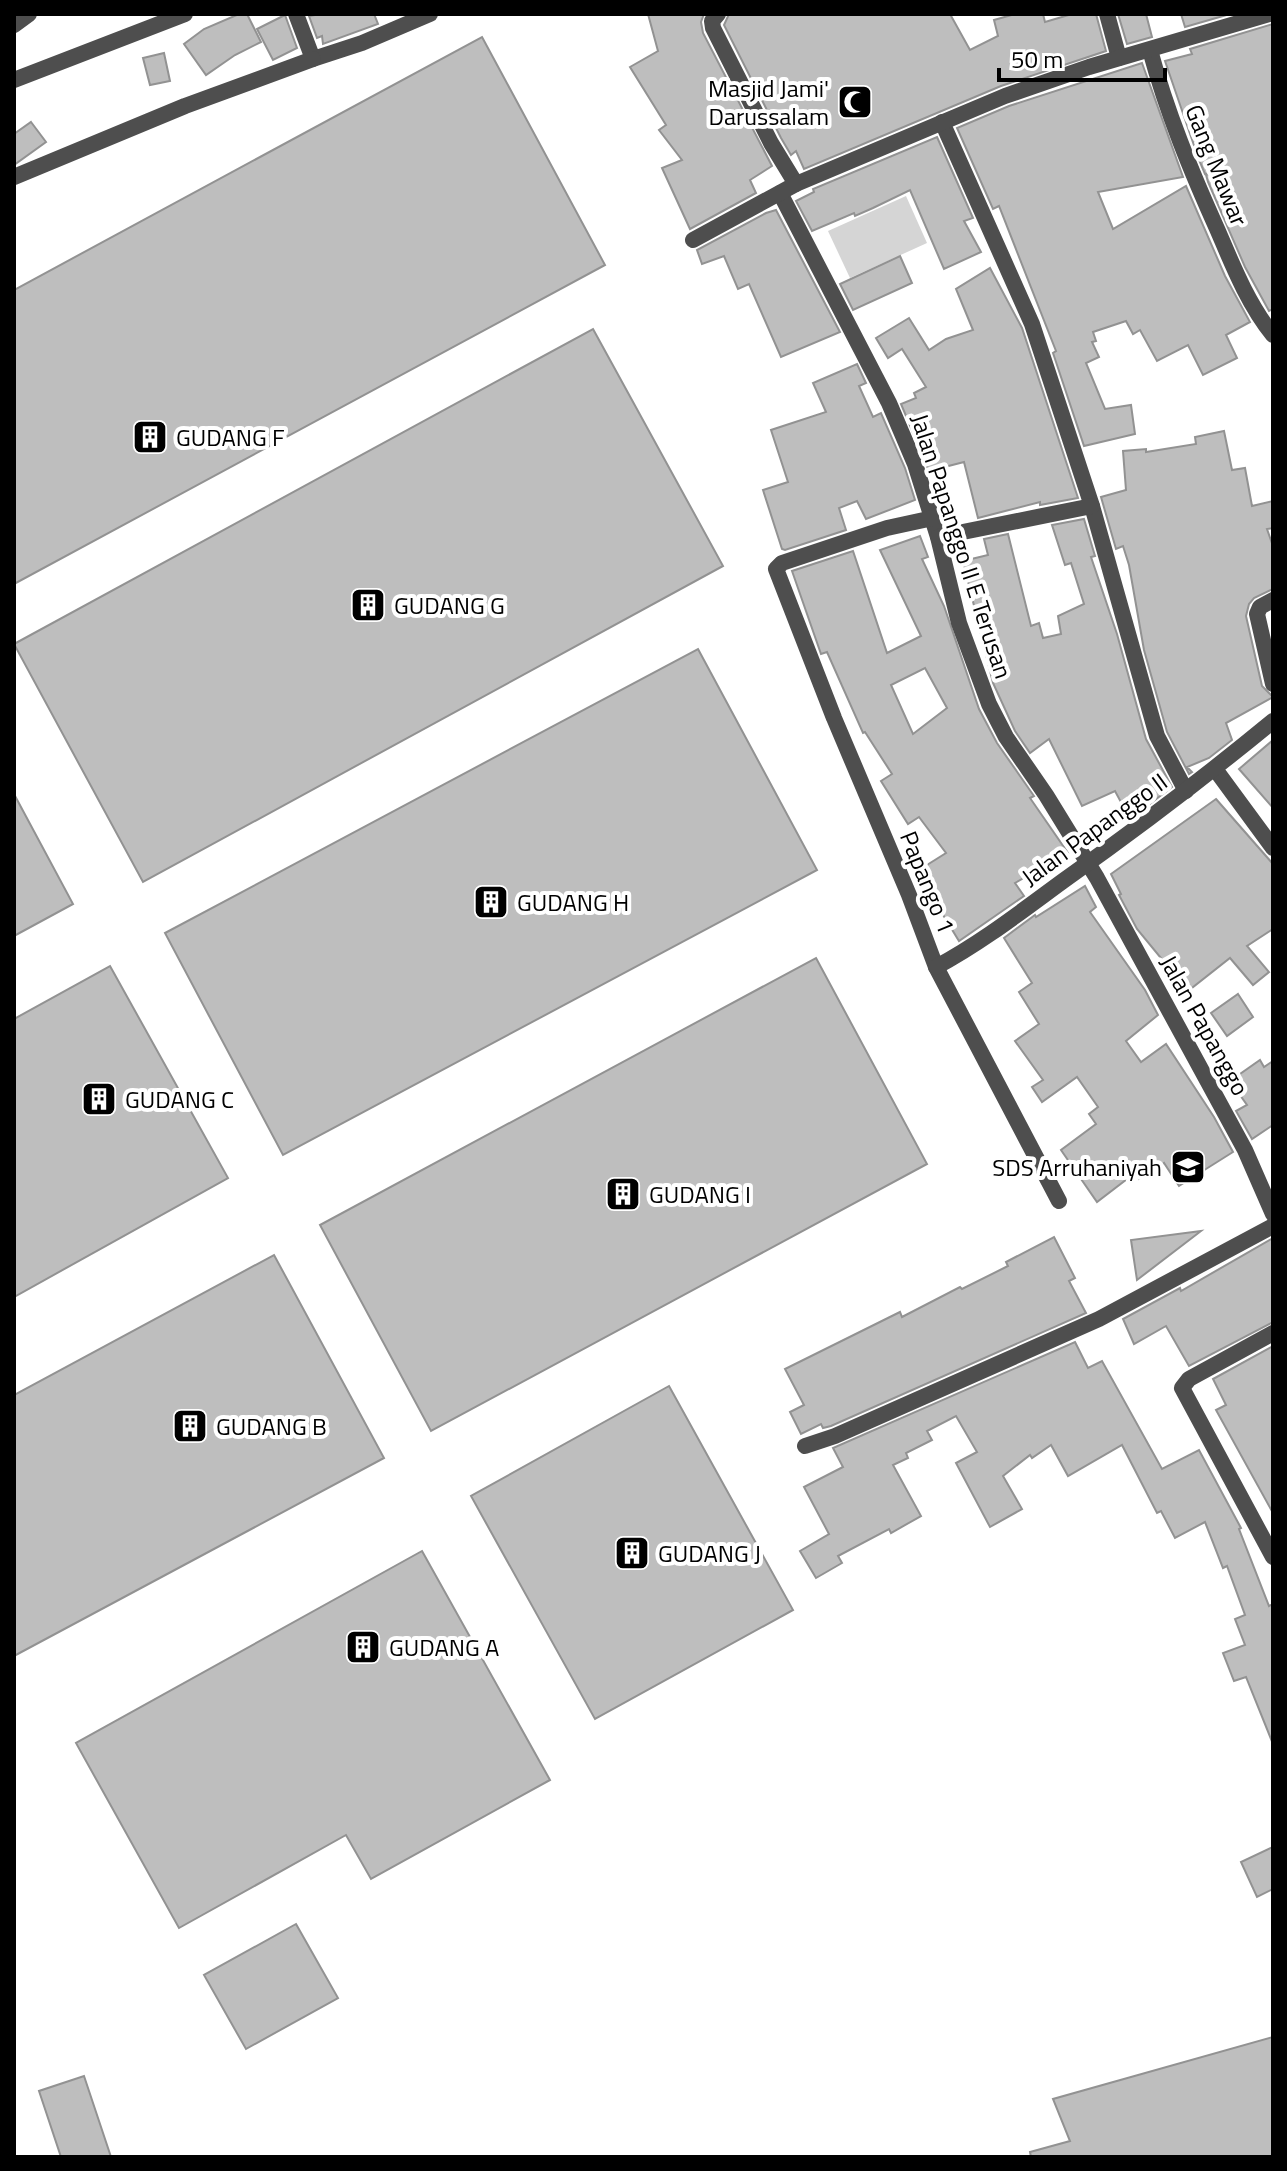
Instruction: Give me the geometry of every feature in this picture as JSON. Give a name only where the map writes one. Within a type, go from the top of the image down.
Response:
[{"type":"street","points":[[14,25],[29,14]]},
{"type":"street","points":[[14,80],[185,14]]},
{"type":"street","points":[[296,14],[313,59]]},
{"type":"street","points":[[14,177],[185,106],[362,43],[430,14]]},
{"type":"street","points":[[718,14],[712,21],[713,28],[771,143],[796,184]]},
{"type":"street","points":[[1107,14],[1119,58]]},
{"type":"street","points":[[693,240],[796,184],[1005,96],[1119,58],[1269,14]]},
{"type":"street","name":"Gang Mawar","points":[[1150,50],[1170,117],[1192,173],[1239,279],[1273,335]]},
{"type":"street","points":[[942,122],[1032,324],[1092,506],[1157,736],[1186,791]]},
{"type":"street","name":"Jalan Papanggo II E Terusan","points":[[780,193],[889,403],[915,464],[933,518],[959,623],[989,704],[1006,737],[1046,795],[1087,864]]},
{"type":"street","points":[[938,537],[1092,506]]},
{"type":"street","name":"Papango 1","points":[[933,518],[839,542],[782,563],[776,569],[936,967],[1059,1201]]},
{"type":"street","points":[[1273,600],[1260,607],[1257,617],[1273,684]]},
{"type":"street","name":"Jalan Papanggo II","points":[[936,967],[975,945],[1087,864],[1215,769],[1273,721]]},
{"type":"street","points":[[1215,769],[1273,848]]},
{"type":"street","name":"Jalan Papanggo","points":[[1087,864],[1220,1102],[1273,1214]]},
{"type":"street","points":[[805,1446],[835,1436],[1099,1319],[1273,1226]]},
{"type":"street","points":[[1273,1333],[1189,1379],[1182,1388],[1273,1557]]},
{"type":"shaded area","points":[[906,196],[927,243],[850,278],[828,231]]},
{"type":"building","points":[[239,14],[247,14],[261,42],[206,75],[184,44],[204,29]]},
{"type":"building","points":[[374,14],[378,24],[323,44],[322,36],[317,38],[309,16]]},
{"type":"building","points":[[648,14],[704,14],[701,22],[703,33],[772,166],[750,180],[756,193],[690,229],[662,168],[682,160],[659,130],[666,125],[630,67],[658,51]]},
{"type":"building","points":[[729,14],[950,14],[970,50],[998,36],[994,20],[1015,14],[1043,14],[1045,22],[1072,14],[1096,14],[1106,51],[1001,86],[804,169],[796,151],[791,155],[781,138],[724,25]]},
{"type":"building","points":[[1118,14],[1146,14],[1152,37],[1127,44]]},
{"type":"building","points":[[1181,14],[1230,14],[1185,27]]},
{"type":"building","points":[[285,15],[297,48],[273,60],[257,29]]},
{"type":"building","points":[[1273,24],[1273,309],[1269,311],[1245,267],[1208,182],[1206,175],[1210,173],[1205,174],[1199,160],[1165,61],[1192,54],[1190,49]]},
{"type":"building","name":"GUDANG F","points":[[482,37],[605,265],[14,584],[14,290]]},
{"type":"building","points":[[164,53],[170,81],[150,85],[143,58]]},
{"type":"building","points":[[1142,63],[1183,177],[1098,192],[1113,229],[1186,186],[1225,276],[1250,322],[1226,335],[1237,358],[1203,375],[1188,345],[1157,361],[1140,330],[1133,334],[1126,321],[1093,332],[1096,341],[1092,342],[1099,357],[1086,363],[1105,409],[1131,405],[1135,434],[1084,446],[1053,353],[1056,351],[999,206],[993,209],[957,128],[1009,106]]},
{"type":"building","points":[[31,122],[46,142],[14,165],[14,134]]},
{"type":"building","points":[[937,137],[973,218],[964,221],[981,252],[944,269],[910,190],[855,216],[854,213],[812,231],[796,201],[814,192],[813,189]]},
{"type":"building","points":[[776,210],[840,332],[781,357],[749,284],[738,289],[724,256],[702,264],[697,250]]},
{"type":"building","points":[[900,256],[912,283],[853,310],[840,284]]},
{"type":"building","points":[[990,268],[1022,328],[1078,498],[1040,505],[1040,502],[978,518],[964,462],[929,471],[901,404],[916,398],[914,393],[926,387],[902,349],[888,358],[876,338],[909,318],[929,350],[946,339],[973,330],[956,289]]},
{"type":"building","name":"GUDANG G","points":[[593,329],[723,566],[143,882],[14,644]]},
{"type":"building","points":[[857,364],[866,383],[859,386],[873,417],[881,413],[915,500],[866,519],[857,501],[839,508],[846,530],[782,549],[763,490],[788,482],[771,430],[826,412],[813,383]]},
{"type":"building","points":[[1224,431],[1232,470],[1245,468],[1252,506],[1273,501],[1273,528],[1267,529],[1273,546],[1273,589],[1254,598],[1246,616],[1262,686],[1273,697],[1226,723],[1232,740],[1209,758],[1187,767],[1192,772],[1189,774],[1167,732],[1144,650],[1129,565],[1123,546],[1116,549],[1101,497],[1126,490],[1123,451],[1146,449],[1146,452],[1196,444],[1195,437]]},
{"type":"building","points":[[1084,519],[1095,556],[1091,557],[1117,634],[1146,739],[1172,787],[1130,819],[1115,791],[1082,806],[1049,739],[1030,753],[1015,731],[993,683],[963,561],[988,555],[984,539],[1008,534],[1031,626],[1039,623],[1043,638],[1061,634],[1058,616],[1084,604],[1071,563],[1065,565],[1052,525]]},
{"type":"building","points":[[920,536],[928,557],[922,559],[944,606],[979,709],[997,743],[1034,796],[1030,798],[1068,853],[1015,883],[1024,896],[959,941],[919,870],[946,853],[919,817],[908,824],[881,781],[892,774],[863,733],[827,652],[821,654],[792,571],[853,551],[887,653],[921,636],[880,550]],"holes":[[[925,668],[947,708],[913,734],[891,685]]]},
{"type":"building","name":"GUDANG H","points":[[698,649],[817,870],[283,1155],[165,933]]},
{"type":"building","points":[[1273,740],[1273,808],[1239,769]]},
{"type":"building","points":[[14,794],[73,904],[14,936]]},
{"type":"building","points":[[1216,799],[1273,864],[1273,929],[1247,946],[1269,972],[1253,985],[1230,958],[1188,991],[1137,929],[1111,874]]},
{"type":"building","points":[[1085,886],[1096,907],[1090,912],[1145,990],[1158,1015],[1126,1041],[1141,1062],[1166,1044],[1233,1152],[1179,1186],[1164,1163],[1139,1179],[1135,1173],[1097,1202],[1061,1150],[1096,1124],[1089,1114],[1098,1107],[1077,1077],[1042,1102],[1032,1087],[1043,1080],[1015,1041],[1039,1024],[1019,992],[1032,983],[1004,938],[1035,915]]},
{"type":"building","name":"GUDANG I","points":[[816,958],[927,1164],[431,1431],[320,1225]]},
{"type":"building","name":"GUDANG C","points":[[110,966],[228,1178],[14,1297],[14,1019]]},
{"type":"building","points":[[1238,994],[1253,1017],[1227,1036],[1211,1013]]},
{"type":"building","points":[[1260,1060],[1264,1067],[1273,1061],[1273,1125],[1252,1139],[1236,1111],[1247,1105],[1230,1081]]},
{"type":"building","points":[[1201,1231],[1137,1280],[1131,1240]]},
{"type":"building","points":[[1054,1237],[1075,1278],[1069,1281],[1086,1313],[831,1426],[823,1428],[821,1424],[801,1434],[790,1412],[804,1405],[785,1369],[900,1312],[902,1317],[960,1287],[962,1289],[1008,1266],[1006,1262]]},
{"type":"building","points":[[1273,1238],[1273,1322],[1189,1366],[1166,1326],[1134,1344],[1123,1319],[1180,1288],[1181,1291]]},
{"type":"building","name":"GUDANG B","points":[[274,1255],[384,1458],[14,1656],[14,1395]]},
{"type":"building","points":[[1075,1342],[1088,1368],[1102,1361],[1162,1469],[1199,1450],[1241,1528],[1269,1606],[1273,1604],[1273,1744],[1246,1677],[1234,1681],[1223,1653],[1245,1645],[1235,1619],[1245,1615],[1227,1566],[1223,1568],[1205,1522],[1175,1538],[1161,1511],[1157,1513],[1122,1445],[1068,1476],[1051,1445],[1032,1458],[1030,1455],[1003,1476],[1022,1509],[990,1527],[956,1463],[977,1452],[956,1416],[927,1431],[932,1440],[906,1453],[908,1458],[893,1465],[921,1516],[838,1556],[842,1563],[816,1578],[800,1551],[829,1534],[804,1487],[843,1467],[833,1448]]},
{"type":"building","points":[[1273,1346],[1273,1513],[1216,1410],[1226,1405],[1213,1379]]},
{"type":"building","name":"GUDANG J","points":[[669,1386],[793,1610],[595,1719],[471,1496]]},
{"type":"building","name":"GUDANG A","points":[[422,1551],[550,1780],[371,1879],[346,1835],[179,1928],[76,1743]]},
{"type":"building","points":[[1273,1847],[1273,1889],[1257,1897],[1241,1862]]},
{"type":"building","points":[[296,1924],[338,1998],[246,2049],[204,1975]]},
{"type":"building","points":[[1273,2037],[1273,2157],[1031,2157],[1030,2152],[1070,2141],[1053,2099]]},
{"type":"building","points":[[84,2076],[111,2157],[61,2157],[39,2091]]},
{"type":"place","name":"Masjid Jami' Darussalam","points":[[855,102]]},
{"type":"place","name":"GUDANG F","points":[[150,437]]},
{"type":"place","name":"GUDANG G","points":[[368,605]]},
{"type":"place","name":"GUDANG H","points":[[491,902]]},
{"type":"place","name":"GUDANG C","points":[[99,1099]]},
{"type":"place","name":"SDS Arruhaniyah","points":[[1188,1167]]},
{"type":"place","name":"GUDANG I","points":[[623,1194]]},
{"type":"place","name":"GUDANG B","points":[[190,1426]]},
{"type":"place","name":"GUDANG J","points":[[632,1553]]},
{"type":"place","name":"GUDANG A","points":[[363,1647]]}]
